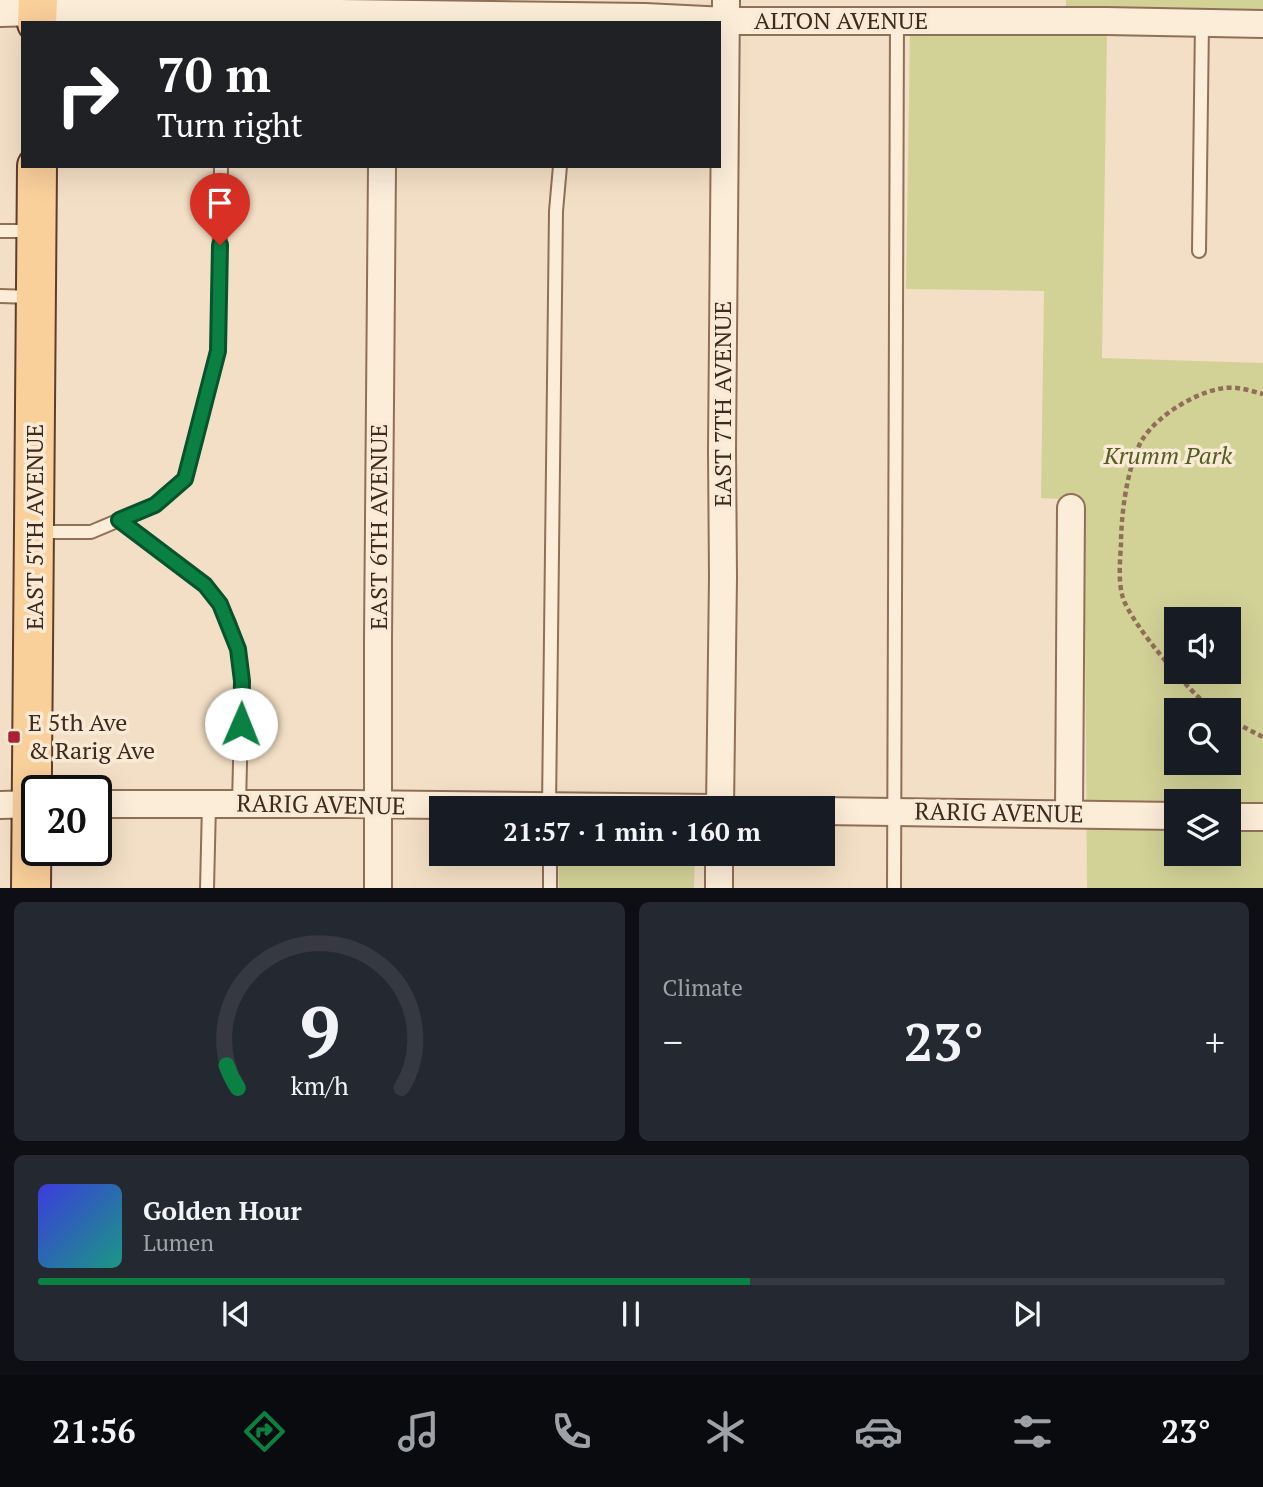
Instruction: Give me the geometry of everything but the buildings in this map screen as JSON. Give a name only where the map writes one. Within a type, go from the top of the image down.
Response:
[{"type":"main road","name":"EAST 5TH AVENUE","points":[[24,775],[34,533],[18,296],[18,231],[36,168]]},
{"type":"main road","name":"EAST 5TH AVENUE","points":[[29,866],[31,888]]},
{"type":"street","name":"ALTON AVENUE","points":[[0,13],[111,5],[220,12],[562,8],[643,20],[726,11],[897,21],[1263,24]]},
{"type":"street","name":"EAST 7TH AVENUE","points":[[720,796],[726,11]]},
{"type":"street","name":"EAST 6TH AVENUE","points":[[378,888],[382,168]]},
{"type":"street","points":[[1069,814],[1071,509]]},
{"type":"street","name":"RARIG AVENUE","points":[[112,804],[429,807]]},
{"type":"street","name":"RARIG AVENUE","points":[[835,811],[1164,816]]},
{"type":"street","points":[[1241,817],[1263,817]]},
{"type":"street","points":[[719,866],[719,888]]},
{"type":"lane","points":[[894,888],[897,21]]},
{"type":"lane","points":[[1199,251],[1202,23]]},
{"type":"lane","points":[[34,533],[91,532],[155,505],[185,479],[218,351],[221,168]]},
{"type":"lane","points":[[550,796],[556,211],[560,168]]},
{"type":"lane","points":[[119,520],[205,585],[220,604],[229,623],[238,649],[242,681],[239,804]]},
{"type":"lane","points":[[207,888],[209,804]]},
{"type":"lane","points":[[550,866],[550,888]]},
{"type":"path","points":[[1201,698],[1136,622],[1123,597],[1120,567],[1121,526],[1132,465],[1143,439],[1159,420],[1186,401],[1213,390],[1235,387],[1263,394]]},
{"type":"path","points":[[1241,726],[1263,737]]},
{"type":"green space","points":[[1066,0],[1263,0],[1263,12],[1066,9]]},
{"type":"green space","name":"Krumm Park","points":[[910,33],[1107,35],[1102,358],[1263,363],[1263,888],[1087,888],[1084,500],[1041,498],[1044,291],[906,289]]},
{"type":"green space","points":[[558,866],[695,866],[694,888],[559,888]]},
{"type":"place","name":"E 5th Ave & Rarig Ave","points":[[14,737]]},
{"type":"route","points":[[220,245],[218,351],[185,479],[155,505],[119,520],[205,585],[220,604],[238,649],[242,681],[241,724]]}]
